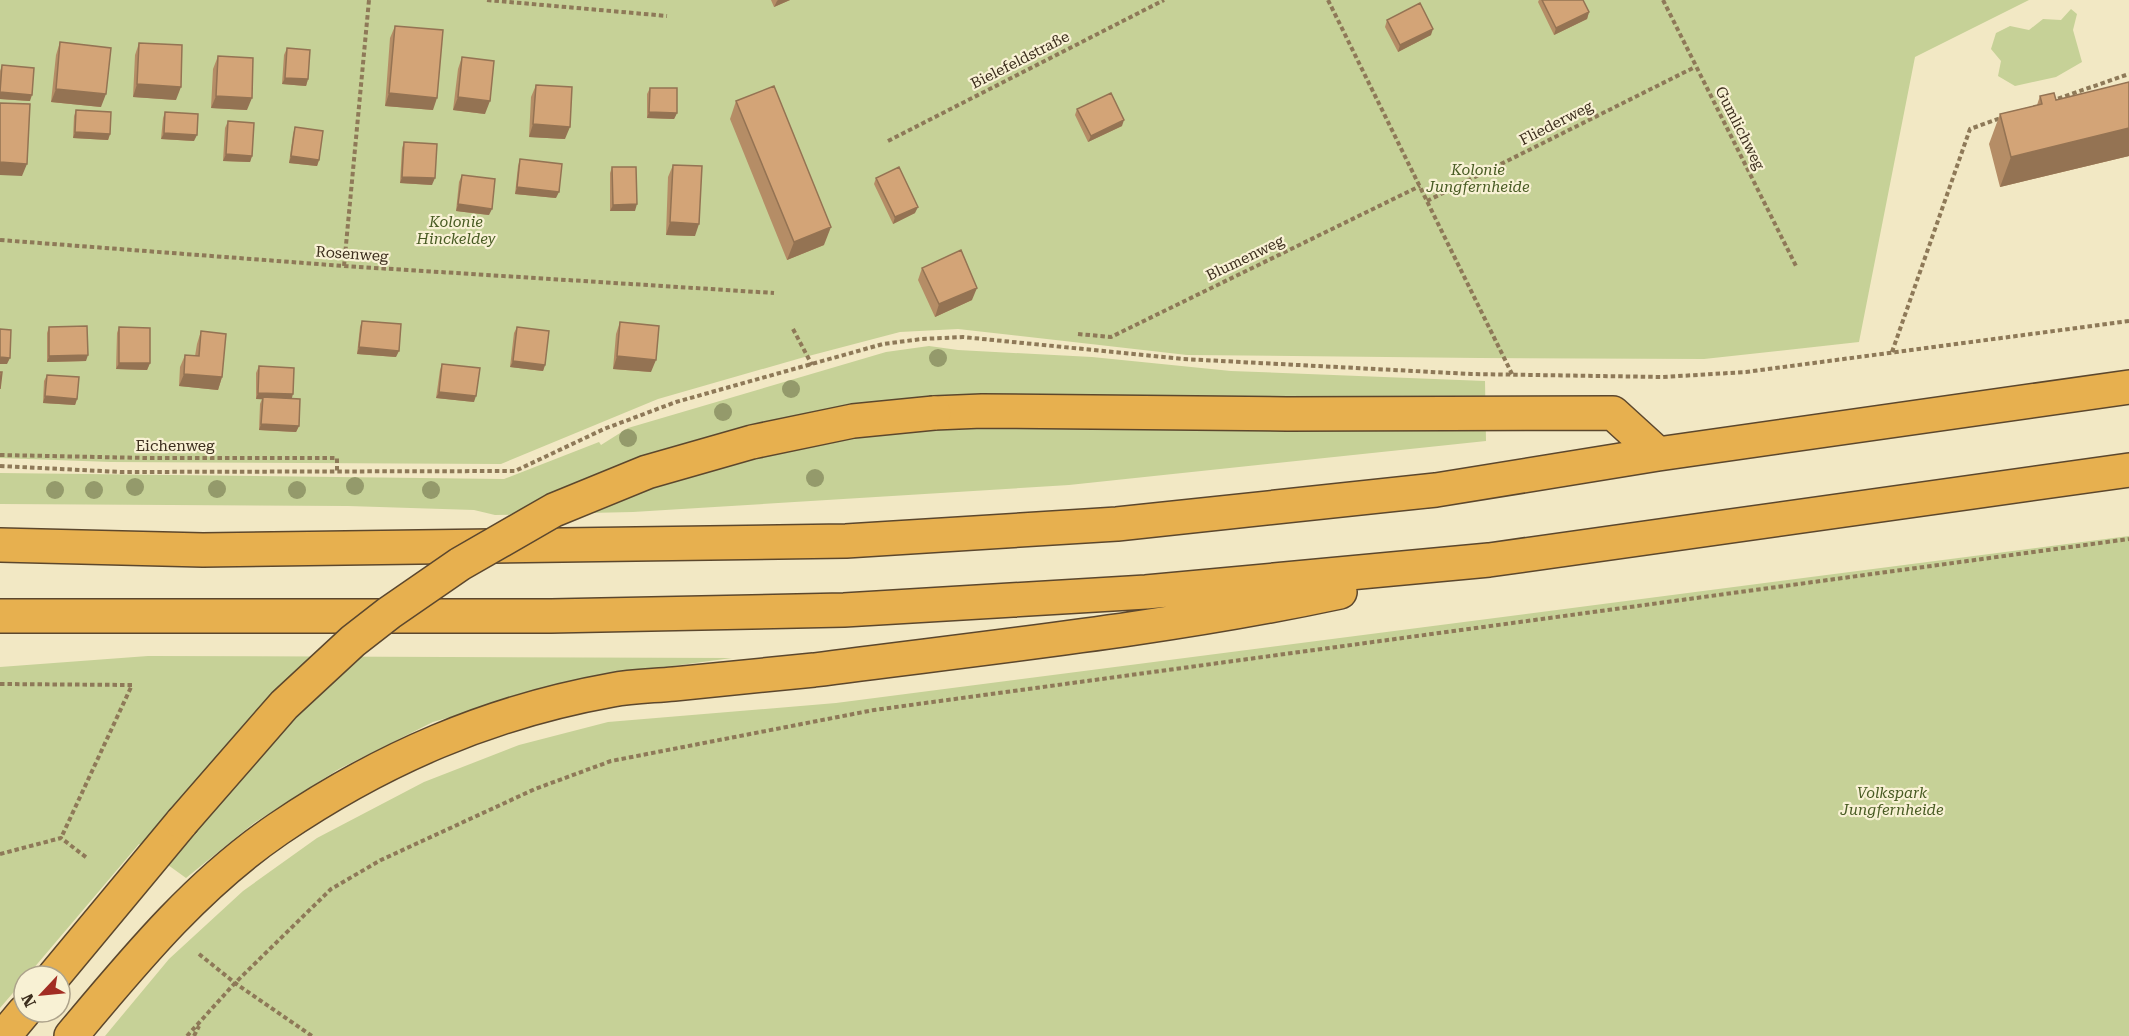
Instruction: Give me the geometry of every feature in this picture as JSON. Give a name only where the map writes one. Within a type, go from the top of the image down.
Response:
[{"type":"highway","points":[[0,545],[203,550],[846,541],[1117,524],[1436,490],[1658,454],[2129,387]]},
{"type":"highway","points":[[64,964],[182,822],[284,705],[353,641],[397,607],[460,564],[554,510],[647,472],[752,442],[853,421],[934,413],[994,411],[1287,414],[1614,413],[1658,454]]},
{"type":"highway","points":[[0,616],[551,616],[844,610],[1146,592],[1489,560],[2129,470]]},
{"type":"highway","points":[[70,1036],[154,937],[187,903],[277,829],[337,792],[397,760],[455,733],[512,713],[615,689],[801,671],[1085,635],[1257,610],[1489,560]]},
{"type":"highway","points":[[4,1036],[14,1024]]},
{"type":"path","points":[[344,266],[369,0]]},
{"type":"path","points":[[487,0],[667,16]]},
{"type":"path","name":"Bielefeldstraße","points":[[888,141],[1164,0]]},
{"type":"path","points":[[1328,0],[1512,374]]},
{"type":"path","name":"Gumlichweg","points":[[1663,0],[1796,266]]},
{"type":"path","name":"Fliederweg","points":[[1427,201],[1695,67]]},
{"type":"path","points":[[2044,104],[2129,74]]},
{"type":"path","points":[[1892,352],[1970,129],[2002,118]]},
{"type":"path","name":"Blumenweg","points":[[1078,334],[1111,337],[1420,186]]},
{"type":"path","name":"Rosenweg","points":[[0,240],[344,266],[774,293]]},
{"type":"path","points":[[793,329],[812,365]]},
{"type":"path","name":"Eichenweg","points":[[0,455],[337,458],[337,471]]},
{"type":"path","points":[[187,1036],[235,983],[331,890],[381,860],[535,789],[611,761],[874,710],[2129,539]]},
{"type":"path","points":[[0,684],[132,685],[61,838]]},
{"type":"path","points":[[0,854],[61,838]]},
{"type":"path","points":[[61,838],[87,858]]},
{"type":"path","points":[[199,954],[235,983],[312,1036]]},
{"type":"path","points":[[194,1036],[201,1022]]},
{"type":"green space","points":[[0,0],[2029,0],[1915,57],[1859,342],[1704,359],[1187,355],[958,329],[900,332],[658,399],[501,464],[111,462],[0,458]]},
{"type":"green space","points":[[2071,9],[2077,14],[2073,30],[2082,62],[2056,77],[2015,86],[1998,76],[2001,61],[1991,49],[1996,33],[2010,26],[2029,30],[2043,19],[2061,20]]},
{"type":"green space","points":[[929,346],[958,350],[1092,357],[1231,371],[1485,381],[1486,441],[1069,485],[633,512],[495,515],[474,510],[348,506],[0,504],[0,473],[504,479],[599,442],[601,445],[628,428],[886,352]]},
{"type":"green space","name":"Volkspark Jungfernheide","points":[[2129,536],[2129,1036],[105,1036],[169,959],[243,891],[317,838],[424,782],[519,745],[608,722],[836,703]]},
{"type":"green space","points":[[148,656],[732,658],[636,671],[549,689],[433,722],[339,769],[254,823],[186,878],[139,844],[37,964],[12,964],[12,994],[0,1008],[0,667]]},
{"type":"building","points":[[1542,0],[1583,0],[1589,12],[1556,28]]},
{"type":"building","points":[[1420,3],[1433,29],[1400,45],[1387,20]]},
{"type":"building","points":[[395,26],[443,30],[437,98],[389,93]]},
{"type":"building","points":[[60,42],[111,48],[106,94],[56,89]]},
{"type":"building","points":[[139,43],[182,45],[181,87],[137,84]]},
{"type":"building","points":[[287,48],[310,50],[308,79],[285,78]]},
{"type":"building","points":[[218,56],[253,58],[252,98],[216,96]]},
{"type":"building","points":[[462,57],[494,61],[490,101],[458,97]]},
{"type":"building","points":[[2,65],[34,68],[32,95],[0,92]]},
{"type":"building","points":[[2129,82],[2129,128],[2011,157],[2000,114],[2042,104],[2040,96],[2054,93],[2056,100]]},
{"type":"building","points":[[536,85],[572,87],[570,127],[533,124]]},
{"type":"building","points":[[774,86],[831,227],[794,242],[736,101]]},
{"type":"building","points":[[650,88],[677,88],[677,113],[649,112]]},
{"type":"building","points":[[1111,93],[1124,120],[1091,136],[1077,109]]},
{"type":"building","points":[[0,103],[30,104],[27,164],[0,162]]},
{"type":"building","points":[[76,110],[111,112],[110,134],[75,132]]},
{"type":"building","points":[[165,112],[198,114],[197,135],[164,133]]},
{"type":"building","points":[[228,121],[254,123],[252,156],[226,154]]},
{"type":"building","points":[[295,127],[323,131],[319,160],[291,156]]},
{"type":"building","points":[[404,142],[437,144],[435,178],[402,177]]},
{"type":"building","points":[[520,159],[562,164],[559,192],[517,187]]},
{"type":"building","points":[[673,165],[702,166],[699,224],[670,222]]},
{"type":"building","points":[[612,167],[636,167],[637,204],[613,205]]},
{"type":"building","points":[[899,167],[918,207],[895,217],[876,178]]},
{"type":"building","points":[[462,175],[495,179],[492,209],[458,204]]},
{"type":"building","points":[[961,250],[977,288],[939,304],[922,268]]},
{"type":"building","points":[[362,321],[401,324],[399,351],[359,347]]},
{"type":"building","points":[[620,322],[659,326],[656,360],[617,356]]},
{"type":"building","points":[[87,326],[88,355],[49,356],[49,327]]},
{"type":"building","points":[[119,327],[150,328],[150,363],[119,363]]},
{"type":"building","points":[[517,327],[549,331],[545,365],[513,361]]},
{"type":"building","points":[[0,329],[11,330],[10,358],[0,357]]},
{"type":"building","points":[[201,331],[226,334],[222,377],[184,374],[185,355],[199,356]]},
{"type":"building","points":[[442,364],[480,368],[476,396],[439,392]]},
{"type":"building","points":[[259,366],[294,368],[293,394],[258,393]]},
{"type":"building","points":[[47,375],[79,377],[77,399],[45,396]]},
{"type":"building","points":[[263,397],[300,399],[299,426],[261,424]]},
{"type":"park label","name":"Kolonie Jungfernheide","points":[[1478,178]]},
{"type":"park label","name":"Kolonie Hinckeldey","points":[[456,230]]}]
